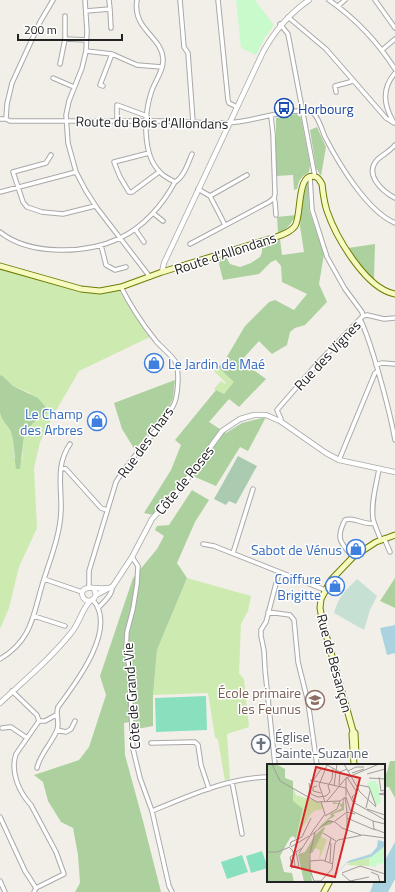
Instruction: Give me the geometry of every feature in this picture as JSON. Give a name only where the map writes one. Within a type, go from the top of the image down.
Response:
[{"type":"main road","name":"Route d'Allondans","points":[[0,266],[81,289],[100,291],[121,287],[162,272],[276,238],[287,233],[295,227],[298,218],[301,185],[306,179],[312,177]]},
{"type":"main road","points":[[312,177],[320,181],[327,211],[346,250],[363,272],[380,288],[395,294]]},
{"type":"main road","name":"Rue de Besançon","points":[[354,764],[354,756],[356,754],[355,733],[353,731],[322,619],[320,604],[325,590],[339,571],[353,557],[383,539],[395,534]]},
{"type":"main road","points":[[324,892],[329,882]]},
{"type":"street","points":[[6,119],[12,83],[49,5],[53,0]]},
{"type":"street","points":[[86,0],[86,51],[82,68],[69,101],[66,121],[68,143],[76,172],[95,206],[150,277]]},
{"type":"street","points":[[109,0],[111,28]]},
{"type":"street","points":[[137,0],[136,4],[138,19],[144,30],[157,43],[163,60],[162,67],[151,93],[147,116],[146,134],[149,153],[159,172],[175,182]]},
{"type":"street","points":[[180,0],[184,47],[188,53],[193,122]]},
{"type":"street","points":[[218,0],[228,100],[229,103],[237,107]]},
{"type":"street","points":[[162,272],[164,263],[263,52],[280,24],[309,0]]},
{"type":"street","points":[[329,0],[365,29],[395,69]]},
{"type":"street","points":[[338,6],[345,0]]},
{"type":"street","points":[[374,0],[395,28]]},
{"type":"street","points":[[86,11],[110,9]]},
{"type":"street","points":[[60,64],[65,39],[65,16]]},
{"type":"street","points":[[288,17],[326,49],[386,118],[395,123]]},
{"type":"street","points":[[280,24],[288,34],[303,110],[312,177],[310,204],[313,215],[333,270],[362,317],[386,398],[395,440]]},
{"type":"street","points":[[65,39],[87,40]]},
{"type":"street","points":[[382,50],[395,39]]},
{"type":"street","points":[[86,51],[112,54],[137,64],[162,67]]},
{"type":"street","points":[[103,86],[100,85],[112,54]]},
{"type":"street","points":[[395,73],[387,85],[385,93],[386,107],[395,123]]},
{"type":"street","points":[[53,78],[74,87]]},
{"type":"street","points":[[336,92],[335,86],[350,82],[352,80]]},
{"type":"street","points":[[117,121],[117,104],[147,116]]},
{"type":"street","points":[[303,110],[312,112],[316,116],[325,137],[339,162],[356,187],[380,214],[395,222]]},
{"type":"street","name":"Route du Bois d'Allondans","points":[[0,119],[10,121],[147,121],[230,123],[303,110]]},
{"type":"street","points":[[271,116],[276,215]]},
{"type":"street","points":[[394,147],[378,159],[372,172],[377,184],[382,190],[395,198]]},
{"type":"street","points":[[149,153],[114,162],[120,177],[129,192],[132,192],[159,172]]},
{"type":"street","points":[[0,232],[14,241],[36,248],[49,250],[70,250],[101,244],[120,238],[147,220],[170,192],[175,182],[178,181],[192,154]]},
{"type":"street","points":[[50,155],[46,163],[13,172],[23,202],[27,207],[37,211],[63,214],[95,206]]},
{"type":"street","points":[[0,192],[76,172]]},
{"type":"street","points":[[210,196],[247,175]]},
{"type":"street","points":[[198,189],[210,196],[225,225]]},
{"type":"street","points":[[190,244],[274,198]]},
{"type":"street","points":[[153,212],[163,221]]},
{"type":"street","points":[[135,229],[144,242]]},
{"type":"street","points":[[101,244],[106,264],[115,270],[126,267]]},
{"type":"street","name":"Rue des Chars","points":[[91,588],[89,571],[116,482],[123,470],[174,405],[178,382],[176,365],[173,359],[151,334],[121,287]]},
{"type":"street","name":"Rue des Vignes","points":[[280,421],[281,419],[277,410],[316,365],[362,317],[367,315],[384,319],[395,318]]},
{"type":"street","points":[[376,365],[382,363],[395,364]]},
{"type":"street","points":[[339,460],[375,373],[378,371]]},
{"type":"street","name":"Côte de Roses","points":[[113,586],[132,557],[150,522],[182,486],[222,431],[240,419],[254,415],[266,414],[280,421],[326,454],[339,460],[395,472]]},
{"type":"street","points":[[0,659],[15,647],[23,638],[34,616],[58,532],[61,512],[59,477],[60,468],[64,453],[70,444]]},
{"type":"street","points":[[60,468],[66,469],[101,508],[107,510]]},
{"type":"street","points":[[379,469],[373,503],[374,523],[390,552]]},
{"type":"street","points":[[233,553],[253,489]]},
{"type":"street","points":[[353,557],[341,542],[339,537],[345,520],[350,519],[365,524],[374,523]]},
{"type":"street","points":[[203,544],[214,546],[233,553],[325,590]]},
{"type":"street","name":"Côte de Grand-Vie","points":[[132,557],[138,566],[137,584],[127,632],[126,650],[129,667],[133,749],[140,778],[152,811],[169,886],[172,892]]},
{"type":"street","points":[[275,764],[261,630],[266,622],[279,572]]},
{"type":"street","points":[[37,768],[57,730],[58,725],[56,715],[58,707],[84,671],[96,644],[100,624],[98,608],[91,600],[84,600],[82,595],[44,579]]},
{"type":"street","points":[[0,703],[38,667],[75,628],[82,606],[83,590],[91,588],[102,589],[113,586]]},
{"type":"street","points":[[79,618],[96,595],[113,586]]},
{"type":"street","points":[[98,608],[110,594],[113,586]]},
{"type":"street","points":[[91,588],[96,595]]},
{"type":"street","points":[[268,612],[290,615],[294,620],[298,662],[308,702],[317,764]]},
{"type":"street","points":[[34,616],[65,626]]},
{"type":"street","points":[[12,691],[37,716],[39,721]]},
{"type":"street","points":[[39,721],[45,721],[56,715]]},
{"type":"street","points":[[34,892],[36,888],[64,874],[56,852],[31,805],[25,799],[17,783],[14,764],[16,754],[39,721]]},
{"type":"street","points":[[57,730],[66,732],[71,729],[75,721]]},
{"type":"street","points":[[2,728],[11,727],[27,738]]},
{"type":"street","points":[[151,743],[194,742],[198,744],[201,765],[209,789]]},
{"type":"street","points":[[152,811],[209,789],[232,782],[251,778],[267,777]]},
{"type":"street","points":[[232,782],[242,834]]},
{"type":"street","points":[[0,817],[25,871],[36,888]]},
{"type":"street","points":[[0,881],[5,892]]},
{"type":"green space","points":[[236,0],[255,0],[274,25],[264,39],[256,55],[241,48]]},
{"type":"green space","points":[[297,114],[301,118],[310,165],[309,172],[303,176],[299,181],[297,189],[294,190],[293,175],[276,176],[276,118]]},
{"type":"green space","points":[[317,127],[326,147],[321,176],[316,168],[310,130]]},
{"type":"green space","points":[[308,180],[309,210],[324,254],[319,284],[327,302],[305,325],[295,328],[290,332],[287,345],[272,354],[259,341],[241,361],[266,379],[239,407],[229,399],[209,422],[226,433],[242,423],[266,417],[248,451],[240,447],[216,486],[188,474],[153,515],[144,513],[171,470],[181,445],[175,440],[216,390],[224,394],[234,382],[218,367],[225,360],[245,326],[269,302],[275,300],[294,310],[307,294],[282,282],[281,266],[276,260],[271,262],[259,274],[223,280],[218,260],[226,257],[230,264],[240,267],[251,263],[260,257],[262,245],[280,239],[282,255],[304,252],[300,226],[304,186]]},
{"type":"green space","points":[[296,215],[288,226],[278,234],[277,217]]},
{"type":"green space","points":[[375,244],[374,280],[348,248]]},
{"type":"green space","points":[[0,269],[83,292],[96,293],[119,290],[150,337],[79,371],[54,414],[40,442],[34,468],[37,528],[19,567],[9,608],[0,629],[0,413],[13,436],[14,458],[22,460],[24,437],[33,423],[30,393],[13,386],[0,375]]},
{"type":"green space","points":[[218,367],[235,382],[224,394],[214,389],[221,381],[225,384],[226,383],[214,371]]},
{"type":"green space","points":[[0,375],[13,386],[38,398],[49,411],[33,423],[24,437],[20,469],[16,469],[11,432],[2,419],[0,413]]},
{"type":"green space","points":[[175,380],[173,398],[169,407],[135,450],[122,429],[114,403]]},
{"type":"green space","points":[[238,456],[257,466],[236,504],[229,501],[226,505],[214,499]]},
{"type":"green space","points":[[192,490],[209,500],[195,522],[177,563],[187,578],[157,650],[153,695],[153,726],[137,729],[135,721],[124,723],[125,755],[161,892],[75,892],[80,883],[78,855],[73,828],[61,822],[48,801],[43,782],[34,775],[79,760],[89,747],[106,695],[100,676],[133,578],[157,549],[164,536],[155,530],[157,526],[169,525]]},
{"type":"green space","points":[[187,578],[251,596],[248,611],[241,624],[239,673],[244,679],[249,727],[227,734],[230,779],[225,781],[218,740],[215,737],[208,693],[153,695],[157,650]]},
{"type":"green space","points":[[395,578],[395,608],[380,601]]},
{"type":"green space","points":[[357,579],[377,596],[370,610],[364,630],[334,613],[340,598]]},
{"type":"green space","points":[[206,696],[207,730],[156,732],[155,698]]},
{"type":"green space","points":[[390,761],[395,761],[395,798],[389,787],[385,787],[385,774]]},
{"type":"green space","points":[[262,851],[267,868],[251,873],[246,856]]},
{"type":"green space","points":[[242,855],[248,872],[227,879],[221,862]]},
{"type":"water","points":[[395,625],[395,653],[387,655],[380,628]]},
{"type":"water","points":[[395,842],[395,879],[388,892],[370,892],[374,882],[385,882],[385,860]]},
{"type":"place","name":"Horbourg","points":[[284,108]]},
{"type":"place","name":"Le Jardin de Maé","points":[[154,363]]},
{"type":"place","name":"Le Champ des Arbres","points":[[97,421]]},
{"type":"place","name":"Sabot de Vénus","points":[[356,549]]},
{"type":"place","name":"Coiffure Brigitte","points":[[335,586]]},
{"type":"place","name":"École primaire les Feunus","points":[[315,700]]},
{"type":"place","name":"Église Sainte-Suzanne","points":[[261,744]]}]
